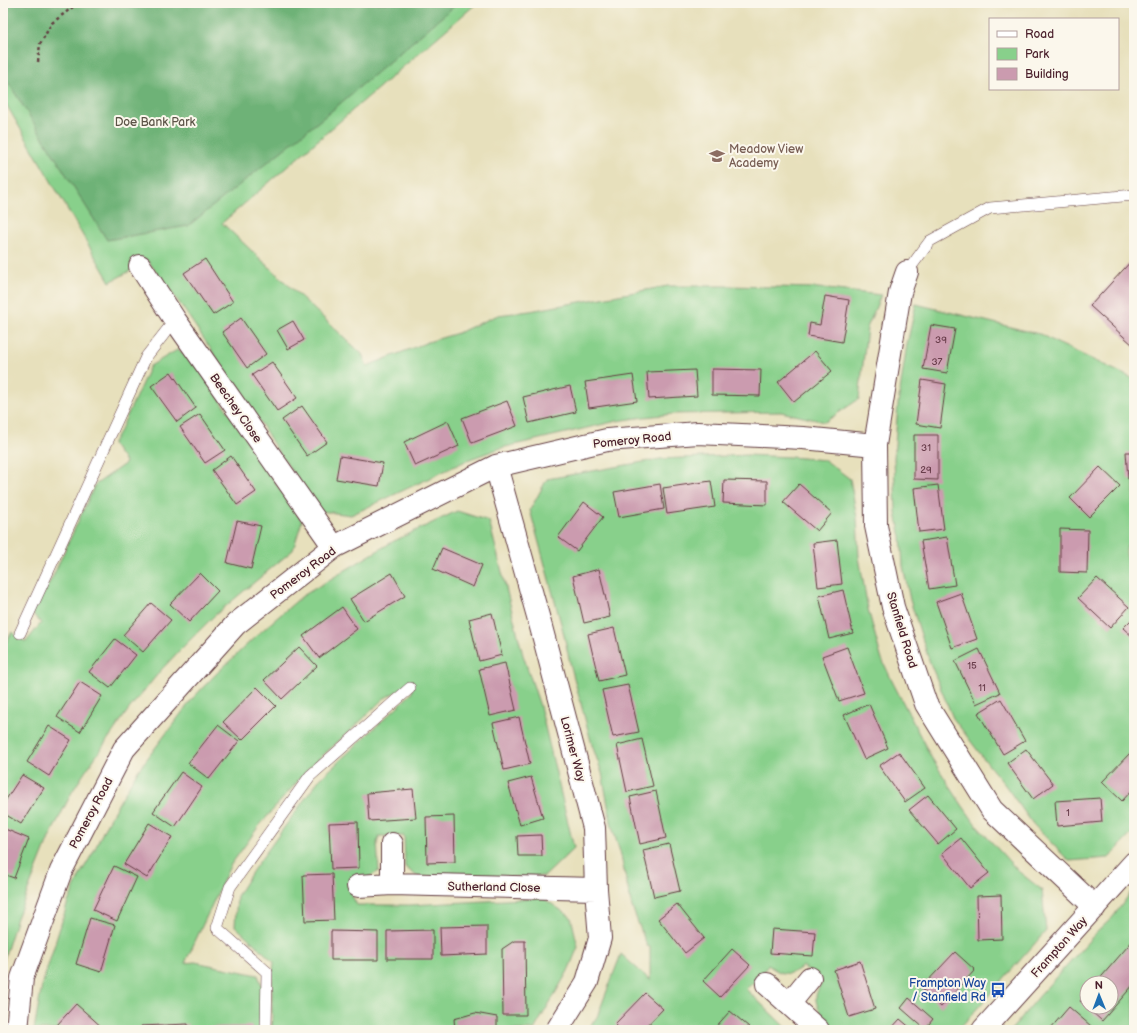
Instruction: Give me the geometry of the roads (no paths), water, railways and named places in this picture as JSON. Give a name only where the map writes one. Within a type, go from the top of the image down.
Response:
[{"type":"street","name":"Beechey Close","points":[[140,266],[175,320],[334,547]]},
{"type":"street","name":"Stanfield Road","points":[[904,282],[875,445],[876,526],[893,607],[926,704],[992,810],[1095,907]]},
{"type":"street","name":"Pomeroy Road","points":[[17,1030],[22,978],[61,871],[124,749],[236,624],[334,547],[496,466],[607,440],[698,433],[803,438],[875,445]]},
{"type":"street","name":"Lorimer Way","points":[[496,466],[541,626],[594,828],[596,889],[600,938],[587,982],[557,1030]]},
{"type":"street","points":[[392,844],[392,884]]},
{"type":"street","name":"Frampton Way","points":[[983,1030],[1134,862]]},
{"type":"street","name":"Sutherland Close","points":[[358,886],[392,884],[596,889]]},
{"type":"street","points":[[789,1004],[810,978]]},
{"type":"street","points":[[767,984],[818,1030]]},
{"type":"lane","points":[[904,282],[930,242],[990,208],[1134,195]]},
{"type":"lane","points":[[20,633],[146,357],[175,320]]},
{"type":"lane","points":[[266,1030],[267,972],[217,928],[230,886],[310,776],[410,688]]},
{"type":"place","name":"Meadow View Academy","points":[[717,156]]},
{"type":"place","name":"Frampton Way / Stanfield Rd","points":[[998,990]]},
{"type":"park label","name":"Doe Bank Park","points":[[155,122]]}]
